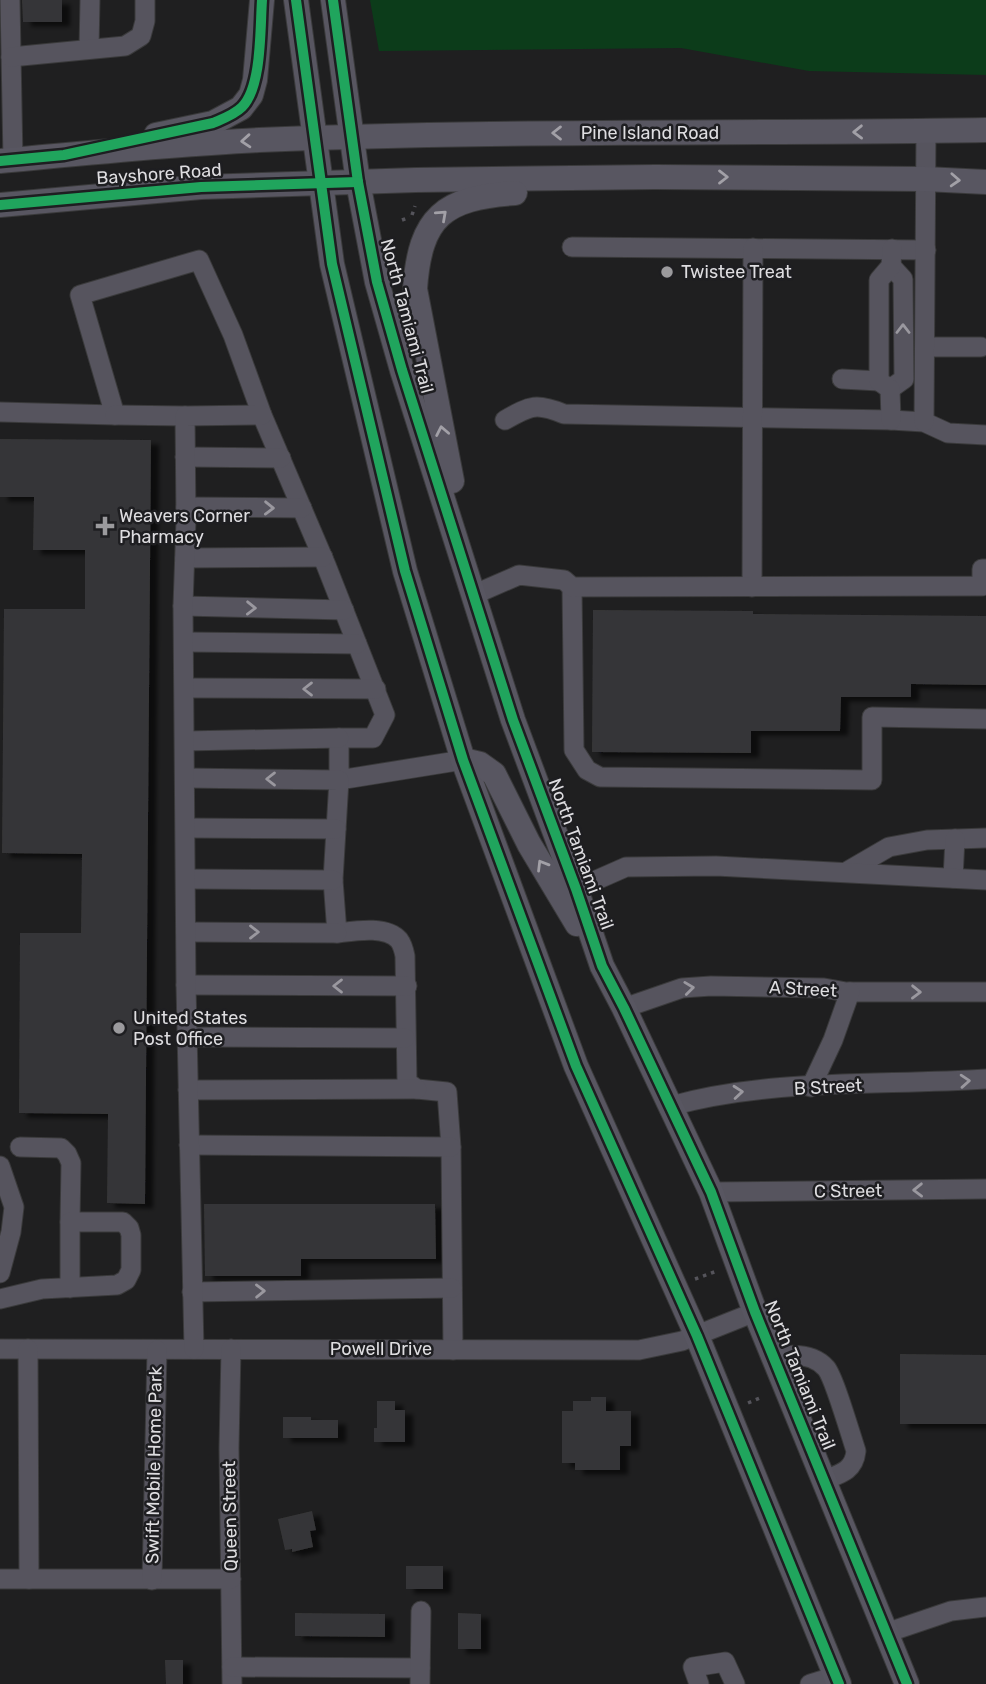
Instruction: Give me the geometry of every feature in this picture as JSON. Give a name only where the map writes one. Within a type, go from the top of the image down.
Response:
[{"type":"main road","points":[[64,155],[213,123],[241,108],[251,95],[255,80],[262,0]]},
{"type":"main road","points":[[296,0],[332,264],[405,571],[463,760],[576,1066],[696,1336],[837,1680]]},
{"type":"main road","name":"North Tamiami Trail","points":[[333,0],[365,227],[381,295],[402,370],[513,720],[602,966],[711,1192],[755,1312],[907,1684]]},
{"type":"main road","name":"Pine Island Road","points":[[314,139],[506,133],[986,130]]},
{"type":"main road","name":"Bayshore Road","points":[[6,160],[258,140],[314,139]]},
{"type":"main road","points":[[321,183],[655,177],[986,182]]},
{"type":"main road","points":[[474,595],[415,289],[417,259],[426,233],[445,209],[487,195],[561,191],[655,177]]},
{"type":"main road","name":"Bayshore Road","points":[[0,205],[201,187],[321,183]]},
{"type":"main road","points":[[463,760],[480,764],[494,774],[529,844],[602,966]]},
{"type":"street","points":[[6,160],[11,57],[9,0]]},
{"type":"street","points":[[89,49],[90,0]]},
{"type":"street","points":[[11,57],[125,46],[141,36],[145,21],[145,0]]},
{"type":"street","points":[[924,422],[926,131]]},
{"type":"street","points":[[572,247],[753,248],[892,258],[926,250]]},
{"type":"street","points":[[752,587],[753,248]]},
{"type":"street","points":[[842,379],[885,385],[904,379],[903,279],[892,258]]},
{"type":"street","points":[[115,415],[80,295],[199,260],[233,335],[262,415],[323,557],[385,715],[373,738],[185,741]]},
{"type":"street","points":[[925,347],[981,347]]},
{"type":"street","points":[[885,385],[891,419]]},
{"type":"street","points":[[505,420],[523,409],[544,406],[565,414],[891,419],[924,422],[948,433],[986,435]]},
{"type":"street","points":[[0,412],[262,415]]},
{"type":"street","points":[[185,416],[183,607],[186,985],[194,1349]]},
{"type":"street","points":[[185,457],[281,458]]},
{"type":"street","points":[[186,507],[302,508]]},
{"type":"street","points":[[185,558],[323,557]]},
{"type":"street","points":[[474,595],[519,575],[564,580],[572,587],[982,586],[982,569],[986,569]]},
{"type":"street","points":[[572,587],[574,750],[587,770],[600,778],[872,780],[872,717],[986,719]]},
{"type":"street","points":[[183,607],[344,610]]},
{"type":"street","points":[[184,642],[357,644]]},
{"type":"street","points":[[185,688],[376,689]]},
{"type":"street","points":[[337,933],[333,880],[339,738]]},
{"type":"street","points":[[186,778],[339,780],[463,760]]},
{"type":"street","points":[[186,828],[336,829]]},
{"type":"street","points":[[846,872],[889,847],[926,840],[986,838]]},
{"type":"street","points":[[953,878],[955,839]]},
{"type":"street","points":[[576,889],[626,867],[716,866],[986,880]]},
{"type":"street","points":[[186,879],[333,880]]},
{"type":"street","points":[[186,932],[388,932],[400,941],[405,956],[407,1082],[417,1089]]},
{"type":"street","points":[[186,985],[407,986]]},
{"type":"street","name":"A Street","points":[[624,1008],[682,988],[711,986],[850,992],[986,992]]},
{"type":"street","points":[[811,1087],[833,1041],[850,992]]},
{"type":"street","points":[[187,1037],[405,1038]]},
{"type":"street","name":"B Street","points":[[671,1106],[730,1093],[986,1079]]},
{"type":"street","points":[[188,1090],[417,1089],[447,1092],[453,1350]]},
{"type":"street","points":[[189,1145],[450,1147]]},
{"type":"street","points":[[20,1147],[61,1148],[71,1163],[70,1287]]},
{"type":"street","points":[[0,1166],[14,1207],[11,1232],[0,1273]]},
{"type":"street","name":"C Street","points":[[711,1192],[986,1189]]},
{"type":"street","points":[[0,1299],[42,1289],[117,1285],[126,1280],[131,1270],[129,1228],[123,1222],[70,1222]]},
{"type":"street","points":[[192,1292],[452,1289]]},
{"type":"street","name":"Powell Drive","points":[[1,1345],[29,1349],[639,1350],[696,1336],[755,1312]]},
{"type":"street","points":[[29,1349],[29,1579]]},
{"type":"street","name":"Queen Street","points":[[231,1349],[232,1676]]},
{"type":"street","name":"Swift Mobile Home Park","points":[[152,1580],[157,1350]]},
{"type":"street","points":[[774,1357],[799,1355],[815,1360],[827,1368],[856,1451],[855,1461],[846,1472],[824,1480]]},
{"type":"street","name":"Swift Mobile Home Park","points":[[0,1579],[231,1579]]},
{"type":"street","points":[[886,1633],[951,1611],[986,1607]]},
{"type":"street","points":[[232,1676],[420,1676],[421,1611]]},
{"type":"street","points":[[699,1684],[692,1667],[725,1662],[735,1684]]},
{"type":"street","points":[[810,1684],[837,1680]]},
{"type":"path","points":[[695,1279],[719,1271]]},
{"type":"green space","points":[[370,0],[986,0],[986,75],[809,71],[681,48],[379,51]]},
{"type":"building","points":[[22,0],[62,0],[62,22],[23,22]]},
{"type":"building","points":[[0,439],[151,440],[145,1204],[107,1203],[108,1114],[19,1113],[20,933],[81,933],[82,854],[2,853],[4,609],[85,609],[85,550],[33,550],[34,497],[0,497]]},
{"type":"building","points":[[593,610],[986,616],[986,685],[911,684],[911,697],[841,697],[840,731],[751,731],[751,753],[592,752]]},
{"type":"building","points":[[204,1204],[435,1204],[436,1259],[301,1259],[301,1276],[205,1276]]},
{"type":"building","points":[[900,1354],[986,1355],[986,1424],[900,1424]]},
{"type":"building","points":[[591,1397],[606,1397],[606,1411],[631,1411],[631,1446],[620,1446],[620,1470],[575,1470],[575,1463],[562,1463],[562,1411],[573,1411],[573,1401],[591,1401]]},
{"type":"building","points":[[377,1401],[395,1401],[395,1410],[405,1410],[405,1442],[374,1442]]},
{"type":"building","points":[[283,1417],[338,1420],[338,1438],[283,1438]]},
{"type":"building","points":[[312,1511],[316,1530],[310,1531],[313,1547],[292,1552],[292,1549],[285,1550],[278,1519]]},
{"type":"building","points":[[406,1566],[443,1566],[443,1589],[406,1589]]},
{"type":"building","points":[[295,1613],[385,1614],[385,1637],[295,1636]]},
{"type":"building","points":[[458,1613],[481,1614],[481,1649],[458,1649]]},
{"type":"building","points":[[165,1660],[183,1660],[183,1684],[166,1684]]},
{"type":"cycle path","points":[[0,161],[64,155],[213,123],[235,112],[249,98],[257,72],[262,0]]},
{"type":"cycle path","points":[[296,0],[332,264],[405,571],[463,760],[576,1066],[697,1336],[839,1684]]},
{"type":"cycle path","points":[[333,0],[358,182],[377,282],[402,370],[513,720],[602,966],[711,1192],[755,1312],[907,1684]]},
{"type":"cycle path","points":[[0,205],[201,187],[358,182]]},
{"type":"place","name":"Twistee Treat","points":[[667,272]]},
{"type":"place","name":"Weavers Corner Pharmacy","points":[[105,526]]},
{"type":"place","name":"United States Post Office","points":[[119,1028]]}]
